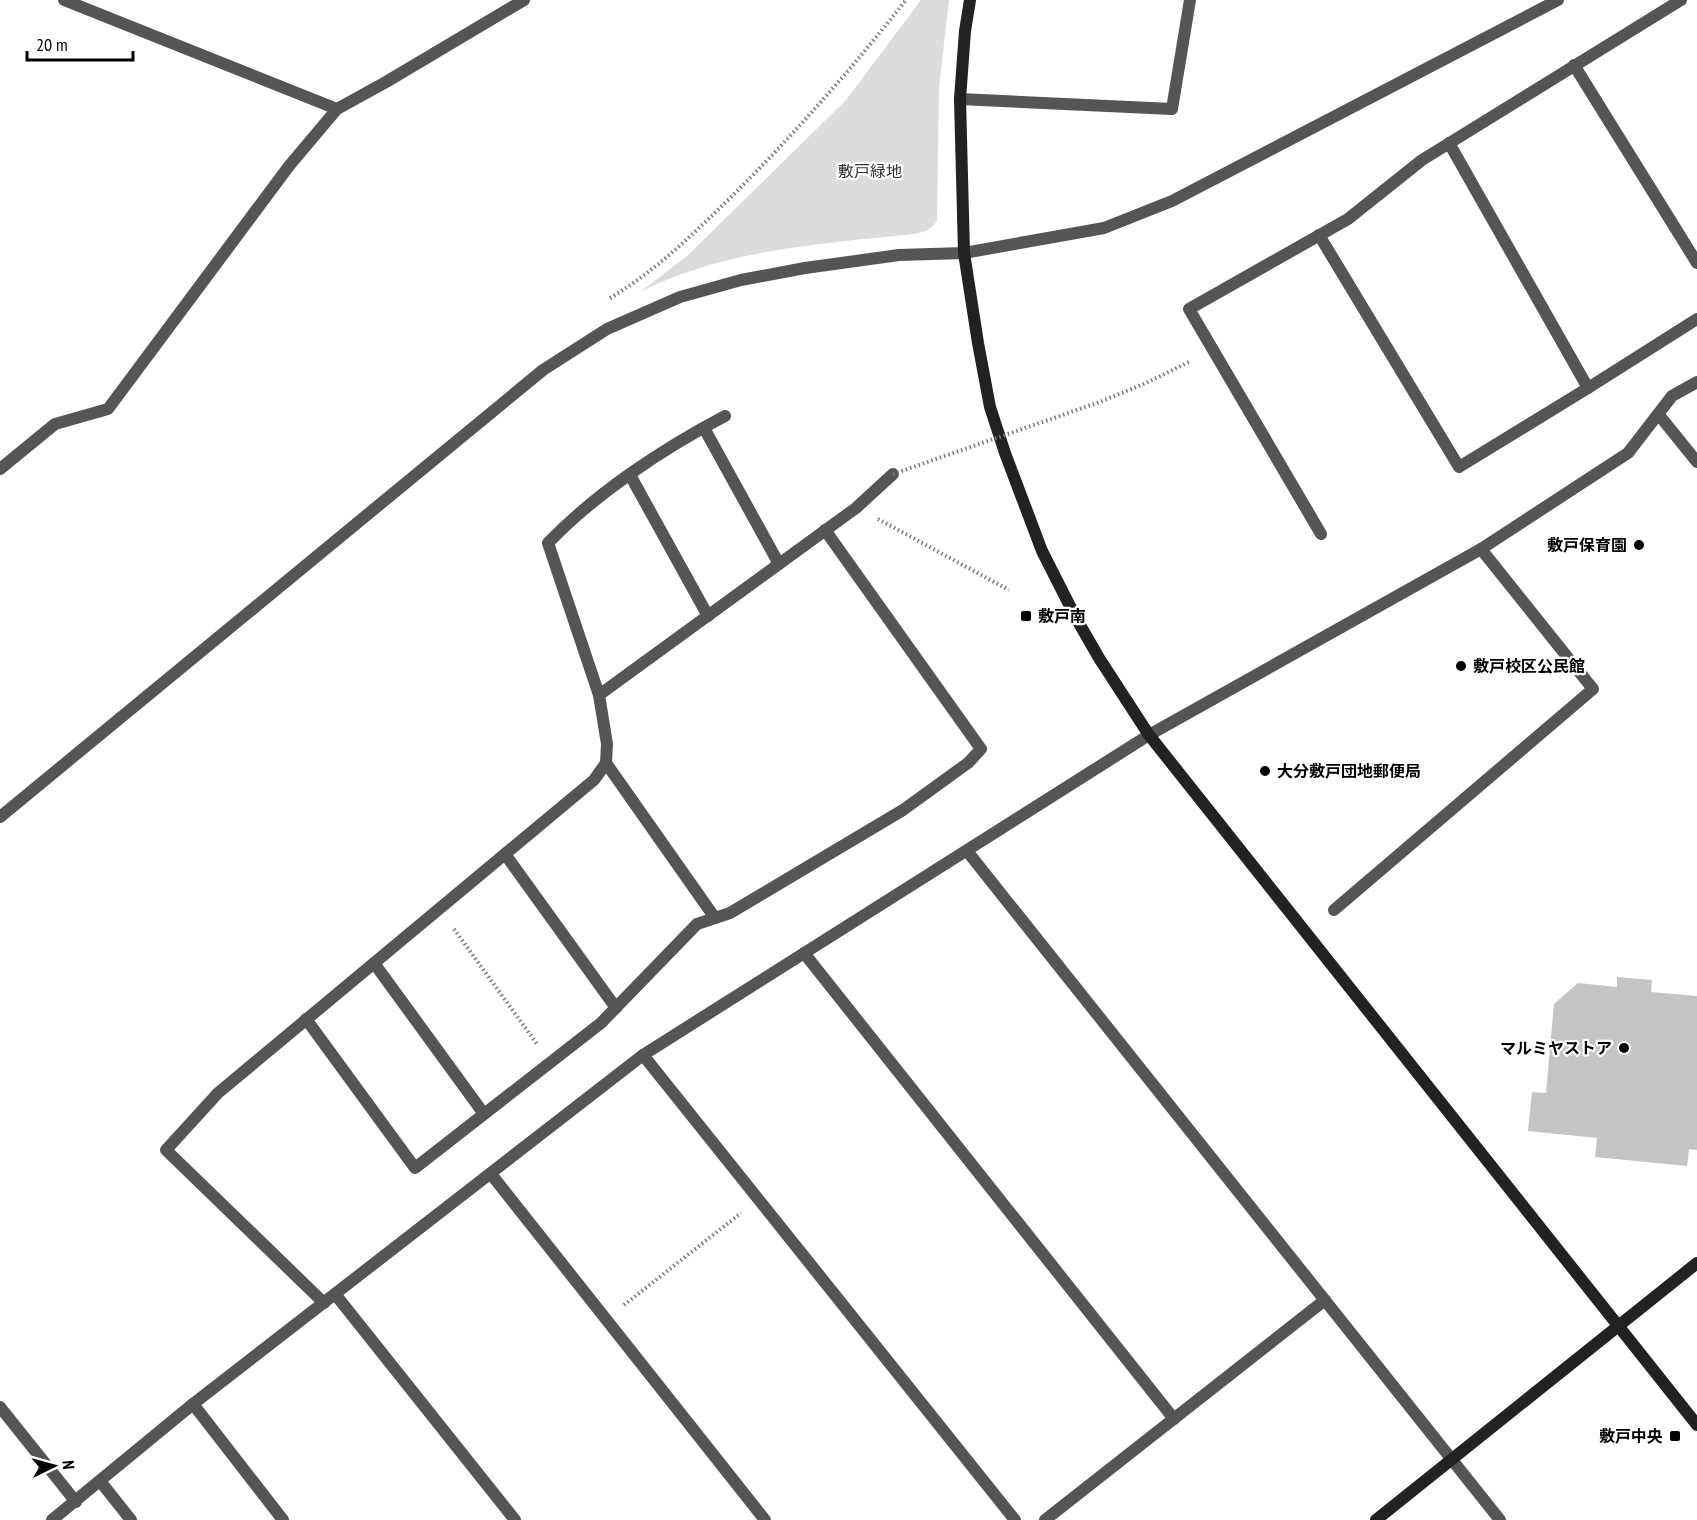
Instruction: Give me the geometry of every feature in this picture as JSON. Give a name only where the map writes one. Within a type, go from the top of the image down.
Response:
[{"type":"street","points":[[64,0],[337,109]]},
{"type":"street","points":[[0,469],[55,424],[108,409],[289,166],[337,109],[386,82],[503,6],[524,0]]},
{"type":"street","points":[[970,0],[965,31],[960,99],[964,253],[978,343],[990,407],[1016,485],[1042,551],[1076,618],[1149,735],[1697,1425]]},
{"type":"street","points":[[960,99],[1172,109],[1190,0]]},
{"type":"street","points":[[0,817],[543,369],[607,329],[680,297],[741,280],[805,268],[899,255],[964,253],[1104,228],[1172,201],[1558,0]]},
{"type":"street","points":[[1321,534],[1189,309],[1348,219],[1422,160],[1681,0]]},
{"type":"street","points":[[1574,65],[1697,263]]},
{"type":"street","points":[[1449,143],[1588,388]]},
{"type":"street","points":[[1319,235],[1459,467],[1697,319]]},
{"type":"street","points":[[52,1520],[193,1404],[643,1055],[1149,735],[1481,549],[1628,453],[1672,396],[1697,382]]},
{"type":"street","points":[[1659,415],[1697,462]]},
{"type":"street","points":[[324,1303],[166,1150],[218,1093],[594,780],[606,763],[607,744],[599,695],[548,543],[568,523],[647,462],[725,416]]},
{"type":"street","points":[[704,428],[779,564]]},
{"type":"street","points":[[599,695],[856,508],[893,474]]},
{"type":"street","points":[[630,475],[708,616]]},
{"type":"street","points":[[306,1019],[415,1168],[601,1023],[697,924],[730,913],[903,810],[968,764],[981,749],[825,530]]},
{"type":"street","points":[[1334,910],[1593,689],[1481,549]]},
{"type":"street","points":[[606,763],[715,918]]},
{"type":"street","points":[[966,851],[1500,1520]]},
{"type":"street","points":[[505,854],[616,1008]]},
{"type":"street","points":[[804,953],[1174,1419]]},
{"type":"street","points":[[374,963],[484,1114]]},
{"type":"street","points":[[643,1055],[1015,1520]]},
{"type":"street","points":[[491,1174],[765,1520]]},
{"type":"street","points":[[1376,1520],[1697,1263]]},
{"type":"street","points":[[335,1294],[514,1520]]},
{"type":"street","points":[[1045,1520],[1325,1300]]},
{"type":"street","points":[[193,1404],[283,1520]]},
{"type":"street","points":[[0,1407],[76,1502]]},
{"type":"street","points":[[100,1481],[131,1520]]},
{"type":"path","points":[[603,303],[630,286],[681,246],[779,150],[857,63],[906,0]]},
{"type":"path","points":[[893,474],[1097,403],[1146,383],[1213,349]]},
{"type":"path","points":[[856,508],[1009,590]]},
{"type":"path","points":[[439,909],[550,1062]]},
{"type":"path","points":[[606,1319],[758,1200]]},
{"type":"green space","name":"敷戸緑地","points":[[921,0],[949,0],[939,88],[937,221],[935,224],[927,230],[914,234],[809,245],[740,257],[706,266],[640,292],[687,256],[846,100]]},
{"type":"building","name":"マルミヤストア","points":[[1617,977],[1652,980],[1651,992],[1697,996],[1697,1150],[1689,1149],[1687,1166],[1595,1157],[1597,1138],[1528,1131],[1532,1092],[1546,1093],[1554,1004],[1578,983],[1617,987]]},
{"type":"place","name":"敷戸保育園","points":[[1639,545]]},
{"type":"place","name":"敷戸南","points":[[1026,616]]},
{"type":"place","name":"敷戸校区公民館","points":[[1461,666]]},
{"type":"place","name":"大分敷戸団地郵便局","points":[[1265,771]]},
{"type":"place","name":"マルミヤストア","points":[[1624,1048]]},
{"type":"place","name":"敷戸中央","points":[[1675,1436]]}]
